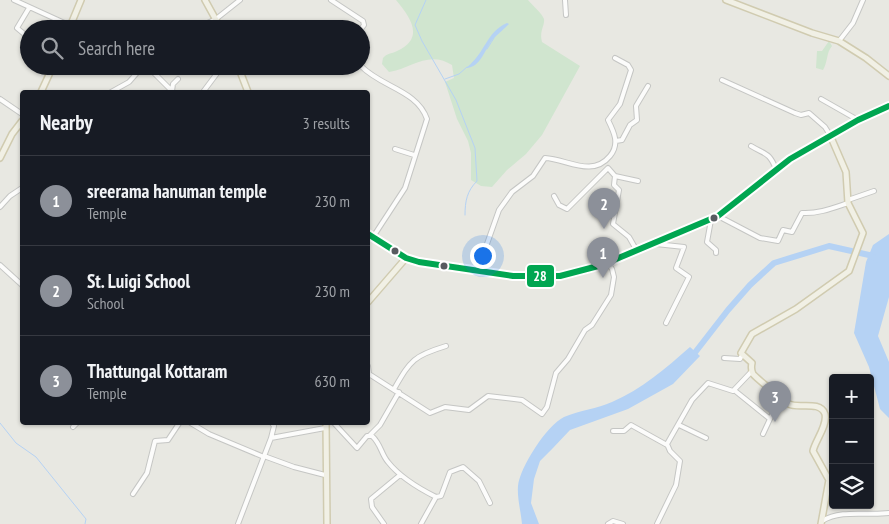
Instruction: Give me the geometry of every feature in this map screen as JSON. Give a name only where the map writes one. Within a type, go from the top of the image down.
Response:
[{"type":"main road","points":[[73,20],[81,0]]},
{"type":"main road","points":[[205,0],[216,19]]},
{"type":"main road","points":[[726,0],[812,34],[839,41],[866,58],[889,76]]},
{"type":"main road","points":[[42,90],[49,75]]},
{"type":"main road","points":[[242,75],[247,90]]},
{"type":"main road","points":[[370,235],[406,258],[418,262],[513,276],[560,276],[578,273],[656,244],[711,220],[776,169],[858,120],[889,106]]},
{"type":"main road","points":[[0,158],[12,134],[20,124]]},
{"type":"main road","points":[[821,522],[830,480],[813,451],[825,421],[824,414],[822,410],[806,404],[789,404],[782,396],[756,378],[752,371],[752,363],[742,355],[742,349],[752,334],[796,309],[850,270],[864,233],[848,202],[846,172],[830,136]]},
{"type":"main road","points":[[370,300],[406,258]]},
{"type":"main road","points":[[326,425],[325,475],[327,524]]},
{"type":"street","points":[[14,0],[23,2],[30,8],[55,20]]},
{"type":"street","points":[[216,19],[240,0]]},
{"type":"street","points":[[331,0],[361,20]]},
{"type":"street","points":[[565,0],[566,15]]},
{"type":"street","points":[[839,41],[853,23],[863,0]]},
{"type":"street","points":[[22,20],[30,8]]},
{"type":"street","points":[[477,272],[499,210],[512,192],[534,176],[545,158],[586,167],[598,166],[606,162],[616,147],[616,141],[608,120],[620,104],[631,70],[628,65],[615,58]]},
{"type":"street","points":[[115,90],[129,82],[136,75]]},
{"type":"street","points":[[154,75],[169,90]]},
{"type":"street","points":[[204,90],[216,75]]},
{"type":"street","points":[[369,75],[417,101],[427,119],[405,188],[373,237]]},
{"type":"street","points":[[172,90],[173,84],[178,79]]},
{"type":"street","points":[[722,80],[794,113],[800,115],[810,113],[825,126],[830,136]]},
{"type":"street","points":[[616,141],[622,140],[630,125],[637,120],[636,106],[648,86]]},
{"type":"street","points":[[0,99],[20,113]]},
{"type":"street","points":[[821,99],[858,120]]},
{"type":"street","points":[[751,146],[766,152],[771,157],[776,169]]},
{"type":"street","points":[[395,149],[414,155]]},
{"type":"street","points":[[606,162],[608,168],[615,176],[638,181]]},
{"type":"street","points":[[554,196],[559,205],[567,209],[608,168]]},
{"type":"street","points":[[615,176],[614,185],[618,190],[613,224],[630,237],[637,250]]},
{"type":"street","points":[[0,207],[10,196],[20,189]]},
{"type":"street","points":[[718,216],[760,238],[778,241],[784,230],[792,232],[802,214],[810,214],[820,210],[831,210],[874,191]]},
{"type":"street","points":[[711,220],[707,242],[716,250],[716,253]]},
{"type":"street","points":[[656,244],[684,247],[676,268],[689,277],[666,324]]},
{"type":"street","points":[[370,375],[433,414],[445,407],[469,410],[488,396],[522,400],[542,414],[547,407],[556,373],[568,360],[585,330],[590,328],[611,295],[614,277],[608,263]]},
{"type":"street","points":[[0,265],[20,283]]},
{"type":"street","points":[[394,389],[410,361],[424,353],[446,346]]},
{"type":"street","points":[[724,358],[740,359],[742,355]]},
{"type":"street","points":[[734,390],[752,371]]},
{"type":"street","points":[[667,445],[692,400],[708,383],[727,390],[734,390],[770,418]]},
{"type":"street","points":[[336,425],[357,448],[380,425],[399,392]]},
{"type":"street","points":[[763,434],[782,396]]},
{"type":"street","points":[[133,494],[147,473],[155,441],[168,440],[178,425]]},
{"type":"street","points":[[194,425],[209,434],[264,457],[325,475]]},
{"type":"street","points":[[238,524],[271,438],[273,425]]},
{"type":"street","points":[[271,438],[326,425]]},
{"type":"street","points":[[614,431],[624,431],[631,425],[667,445],[680,460],[676,485],[657,524]]},
{"type":"street","points":[[679,425],[706,438]]},
{"type":"street","points":[[370,435],[381,446],[388,462],[400,475],[436,497]]},
{"type":"street","points":[[421,524],[436,497],[441,496],[450,472],[463,466],[479,481],[490,502]]},
{"type":"street","points":[[384,524],[372,508],[370,499],[400,475]]},
{"type":"street","points":[[821,522],[843,513],[868,515],[889,513]]},
{"type":"street","points":[[608,524],[613,521],[623,524]]},
{"type":"green space","points":[[396,0],[528,0],[544,19],[541,35],[542,42],[580,66],[542,135],[526,154],[507,170],[492,187],[481,186],[471,180],[471,153],[468,141],[457,119],[445,82],[454,78],[452,65],[436,59],[420,61],[389,72],[382,64],[385,56],[406,46],[413,34],[413,27],[410,21]]},
{"type":"green space","points":[[829,41],[832,46],[825,67],[823,70],[816,68],[817,51],[822,51]]},
{"type":"water","points":[[507,23],[509,24],[493,39],[479,61],[475,65],[466,68],[494,32]]},
{"type":"water","points":[[889,234],[889,297],[878,336],[889,362],[889,418],[880,409],[874,386],[874,374],[871,374],[854,333],[866,262],[873,245]]},
{"type":"water","points":[[690,347],[700,356],[673,384],[628,409],[570,430],[540,461],[534,479],[531,503],[539,524],[522,524],[518,495],[520,478],[535,447],[550,428],[564,417],[623,397],[663,370]]},
{"type":"waterway","points":[[426,0],[415,25],[422,41],[456,100],[475,148],[477,181],[467,197],[465,215]]},
{"type":"waterway","points":[[487,49],[494,38]]},
{"type":"waterway","points":[[472,63],[480,55]]},
{"type":"waterway","points":[[445,79],[459,74],[467,67]]},
{"type":"waterway","points":[[690,359],[728,310],[750,285],[774,263],[829,246],[869,255],[877,259]]},
{"type":"waterway","points":[[0,423],[16,443],[36,457],[86,519],[85,524]]},
{"type":"transit line","name":"28","points":[[370,235],[406,258],[419,262],[513,276],[560,276],[602,265],[718,216],[790,159],[858,120],[889,106]]},
{"type":"place","name":"St. Luigi School","points":[[604,229]]},
{"type":"place","name":"sreerama hanuman temple","points":[[603,278]]},
{"type":"place","name":"Thattungal Kottaram","points":[[775,422]]}]
